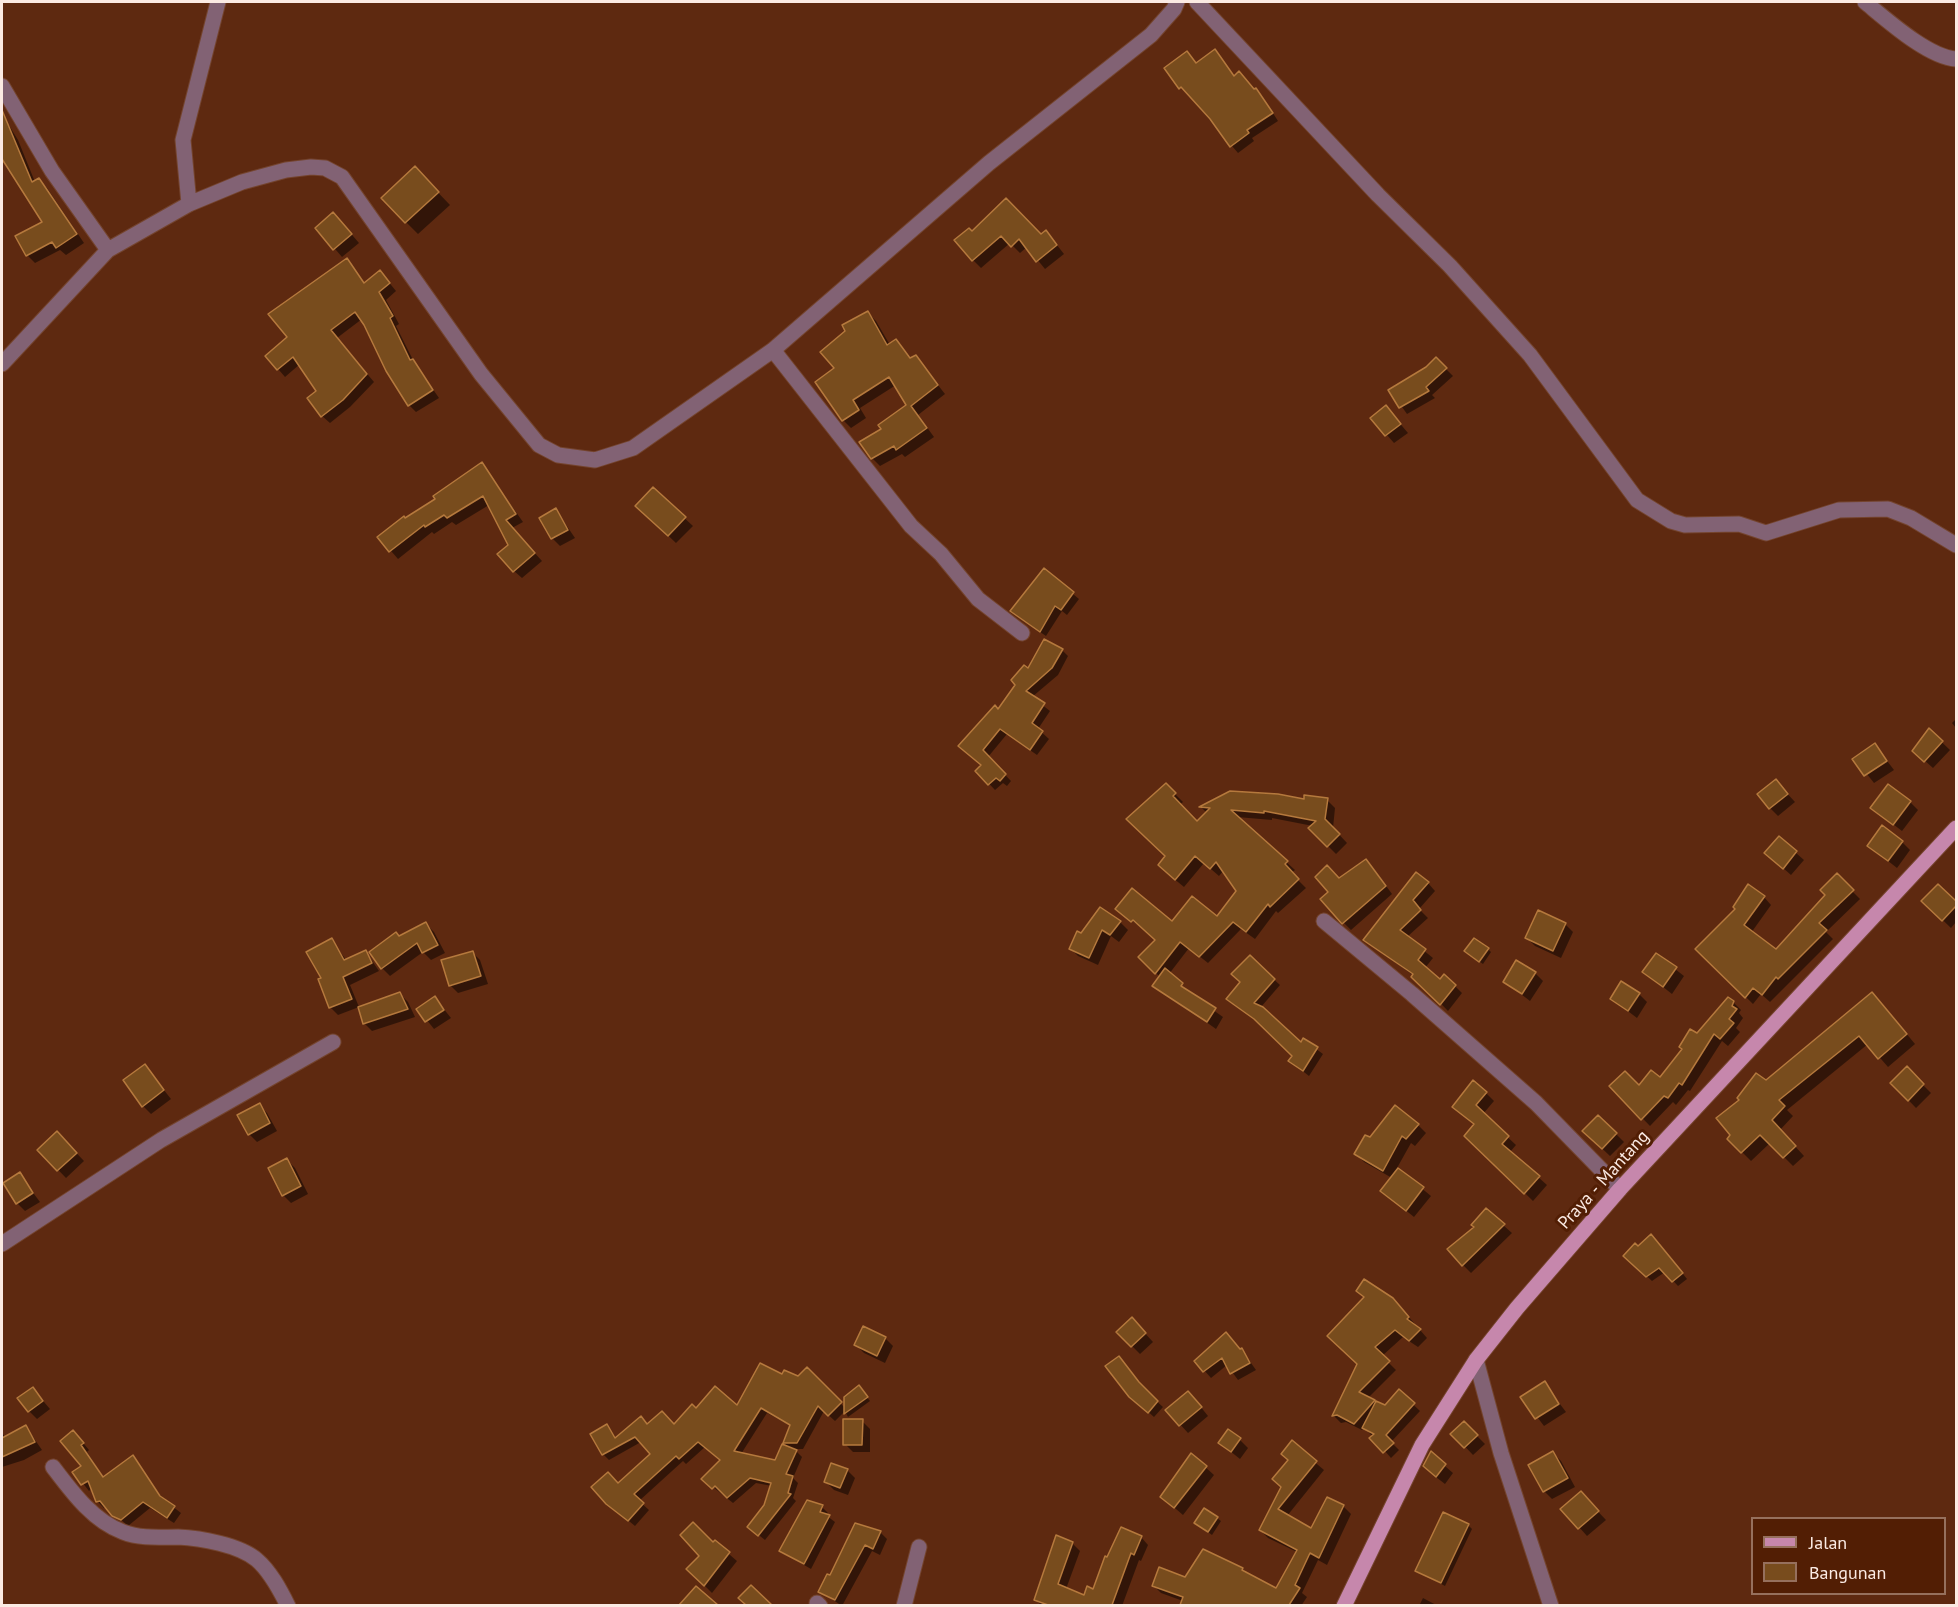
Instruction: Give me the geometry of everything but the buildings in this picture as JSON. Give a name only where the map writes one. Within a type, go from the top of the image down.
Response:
[{"type":"main road","name":"Praya - Mantang","points":[[1344,1605],[1422,1445],[1476,1360],[1517,1308],[1620,1189],[1956,828]]},
{"type":"street","points":[[189,204],[183,140],[218,2]]},
{"type":"street","points":[[2,364],[108,250],[189,204],[242,182],[286,170],[325,168],[342,177],[481,374],[539,445],[558,455],[595,460],[633,448],[773,350],[989,163],[1151,35],[1174,9],[1177,2]]},
{"type":"street","points":[[1197,2],[1378,195],[1450,266],[1530,355],[1637,501],[1671,521],[1685,525],[1739,524],[1766,534],[1839,510],[1888,509],[1911,518],[1956,545]]},
{"type":"street","points":[[1865,2],[1931,51],[1948,59],[1956,59]]},
{"type":"street","points":[[2,86],[52,171],[108,250]]},
{"type":"street","points":[[773,350],[910,526],[941,554],[978,599],[1022,633]]},
{"type":"street","points":[[1323,921],[1412,994],[1536,1103],[1620,1189]]},
{"type":"street","points":[[2,1244],[161,1140],[333,1042]]},
{"type":"street","points":[[1476,1360],[1501,1453],[1551,1605]]},
{"type":"street","points":[[53,1467],[76,1498],[104,1522],[124,1533],[147,1537],[182,1537],[222,1543],[256,1559],[288,1605]]},
{"type":"street","points":[[904,1605],[919,1547]]}]
